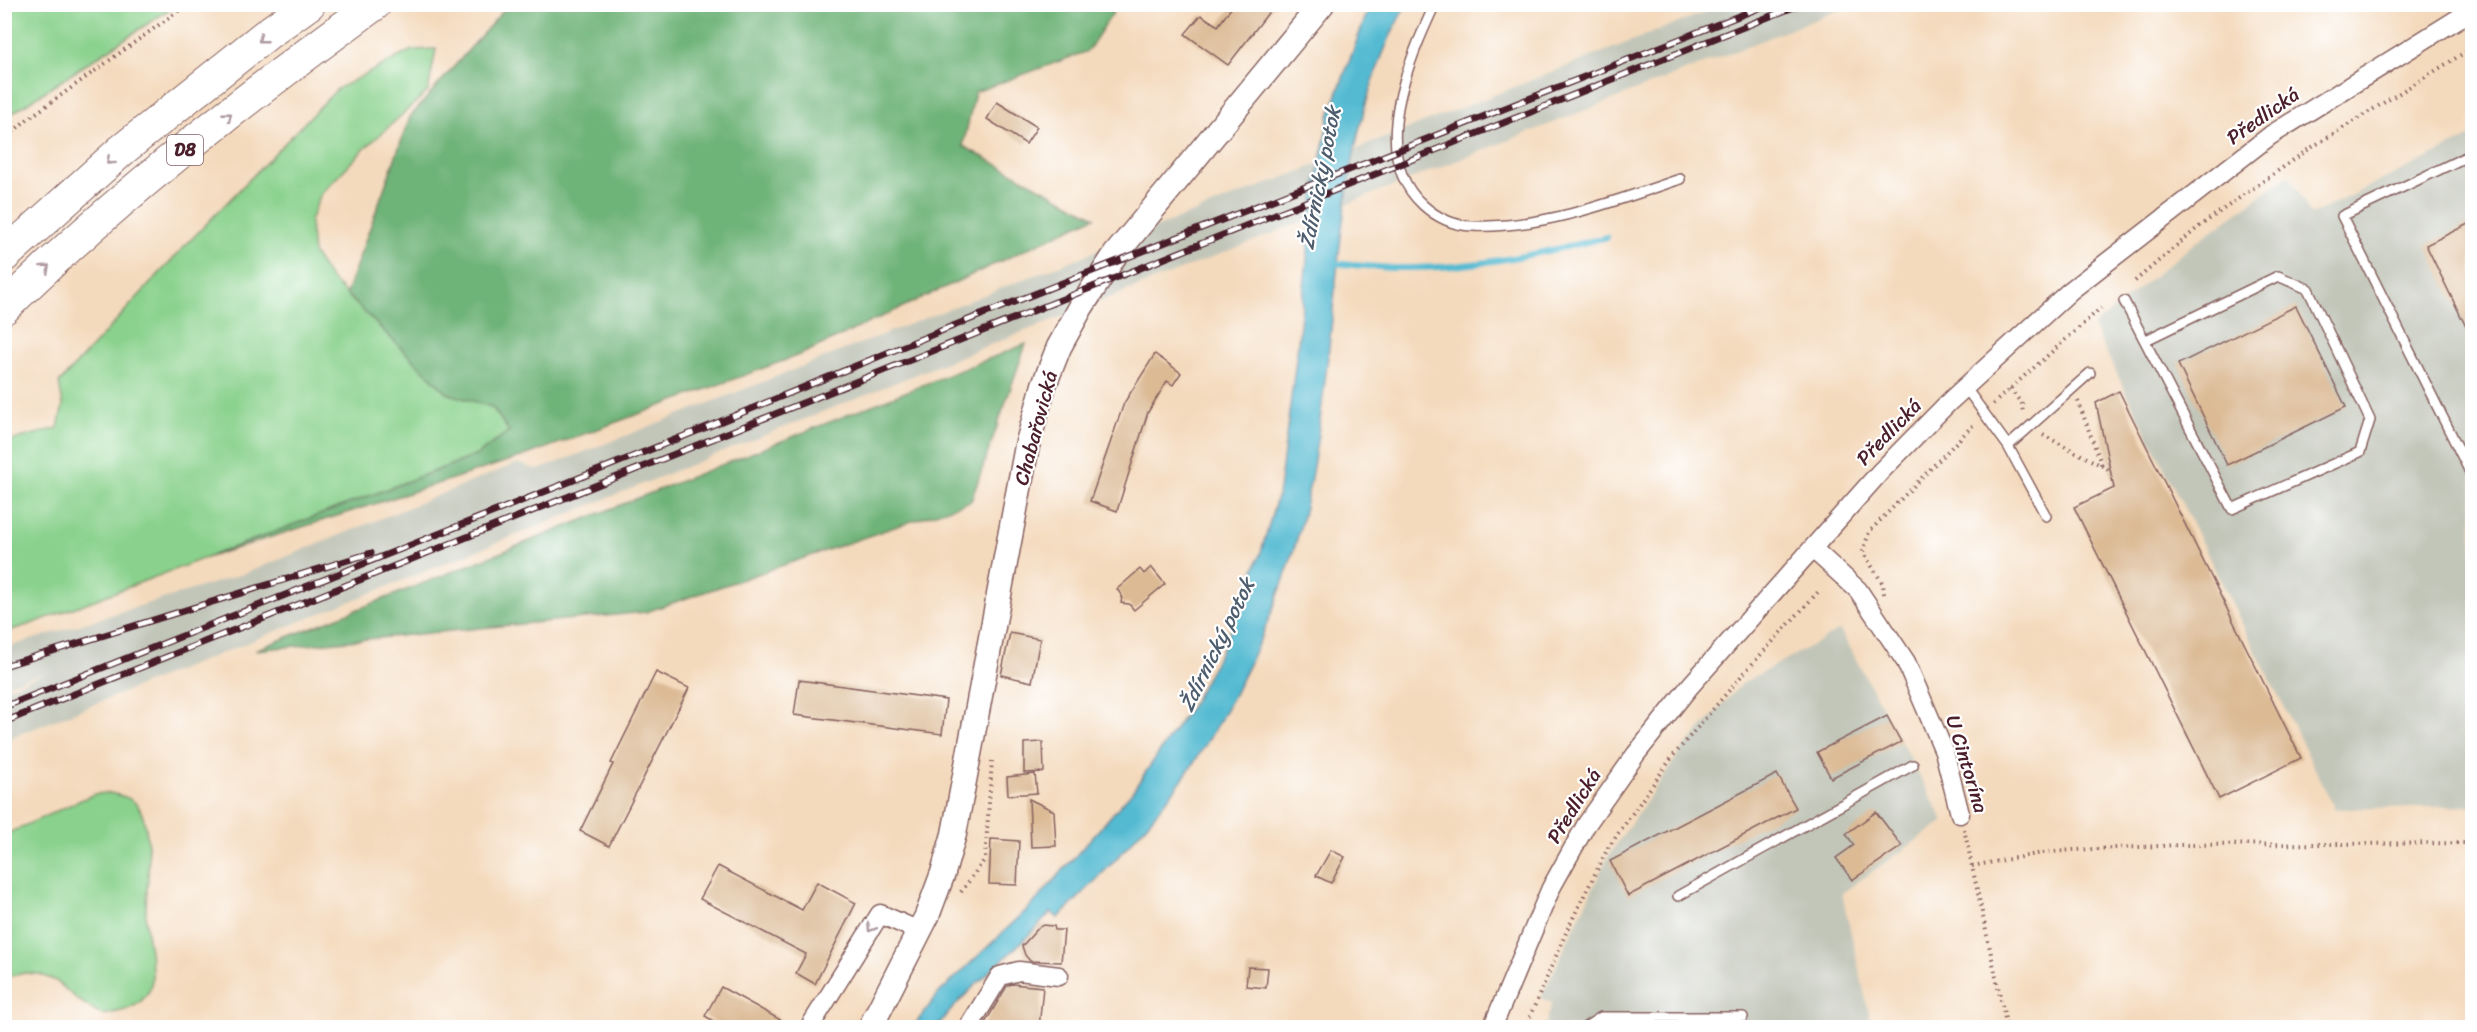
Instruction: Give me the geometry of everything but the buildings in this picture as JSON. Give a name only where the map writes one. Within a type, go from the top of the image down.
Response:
[{"type":"highway","name":"D8","points":[[4,256],[122,150],[267,34],[309,4]]},
{"type":"highway","name":"D8","points":[[4,309],[45,269],[148,180],[290,66],[375,4]]},
{"type":"main road","name":"Chabařovická","points":[[870,1028],[919,931],[943,873],[954,834],[1027,446],[1044,386],[1059,347],[1081,307],[1115,255],[1322,4]]},
{"type":"street","name":"Předlická","points":[[1492,1028],[1551,888],[1586,825],[1636,754],[1690,686],[1881,471],[1965,387],[2070,291],[2271,135],[2472,10]]},
{"type":"street","name":"U Cintorína","points":[[1813,549],[1858,590],[1906,662],[1944,751],[1960,814]]},
{"type":"street","points":[[809,1028],[880,914],[919,931]]},
{"type":"street","points":[[968,1028],[1000,976],[1019,971],[1059,976]]},
{"type":"lane","points":[[1435,4],[1405,77],[1396,132],[1399,168],[1407,186],[1431,212],[1449,221],[1470,226],[1533,221],[1608,204],[1680,179]]},
{"type":"lane","points":[[2472,154],[2342,216],[2472,476]]},
{"type":"lane","points":[[2124,301],[2232,509],[2360,452],[2370,420],[2308,289],[2278,276],[2146,340]]},
{"type":"lane","points":[[2008,446],[2090,373]]},
{"type":"lane","points":[[1965,387],[2008,446],[2046,516]]},
{"type":"lane","points":[[1678,896],[1913,765]]},
{"type":"lane","points":[[1584,1028],[1601,1017],[1743,1017]]},
{"type":"path","points":[[4,140],[25,122],[188,4]]},
{"type":"path","points":[[2135,281],[2201,225],[2309,149],[2472,48]]},
{"type":"path","points":[[1992,405],[2101,308]]},
{"type":"path","points":[[2010,389],[2022,404],[2023,413]]},
{"type":"path","points":[[2074,392],[2102,466]]},
{"type":"path","points":[[1881,600],[1884,593],[1883,584],[1863,552],[1869,532],[1981,417]]},
{"type":"path","points":[[2041,434],[2110,470]]},
{"type":"path","points":[[1525,1028],[1568,928],[1608,848],[1673,756],[1818,592]]},
{"type":"path","points":[[959,895],[985,860],[988,810]]},
{"type":"path","name":"U Cintorína","points":[[1960,814],[2007,1028]]},
{"type":"path","points":[[1972,866],[2042,853],[2084,849],[2182,845],[2472,843]]},
{"type":"shaded area","points":[[1723,5],[1852,5],[959,357],[5,740],[5,689],[50,671],[5,685],[5,648],[246,573],[518,463],[538,470]]},
{"type":"shaded area","points":[[2472,136],[2472,806],[2335,809],[2093,326],[2191,246],[2289,175],[2311,215]]},
{"type":"shaded area","points":[[1840,630],[1944,821],[1842,893],[1872,1027],[1545,1027],[1552,1003],[1541,998],[1607,858],[1681,751],[1741,684]]},
{"type":"green space","points":[[5,4],[176,4],[176,5],[5,118]]},
{"type":"green space","points":[[508,5],[1118,5],[1088,51],[975,92],[963,146],[1095,217],[802,354],[527,455],[203,559],[477,455],[509,431],[492,407],[447,393],[346,294],[410,117]]},
{"type":"green space","points":[[436,49],[428,91],[361,152],[321,194],[310,221],[313,253],[329,277],[447,393],[492,407],[509,431],[477,455],[5,632],[5,442],[58,428],[63,405],[59,383],[180,251],[337,89],[412,50]]},
{"type":"green space","points":[[1026,344],[971,501],[646,612],[255,650]]},
{"type":"green space","points":[[109,793],[132,800],[138,806],[145,825],[149,856],[146,921],[152,979],[149,991],[140,1002],[122,1011],[102,1015],[78,1000],[56,981],[39,974],[25,973],[5,977],[4,835],[94,794]]},
{"type":"water","name":"Ždírnický potok","points":[[1370,5],[1406,5],[1386,46],[1370,89],[1350,176],[1322,407],[1305,509],[1282,586],[1248,667],[1221,719],[1191,767],[1161,808],[1128,846],[1058,918],[1051,912],[950,1011],[937,1027],[913,1027],[939,993],[1034,903],[1132,792],[1193,703],[1224,645],[1261,552],[1279,490],[1314,195],[1329,116]]},
{"type":"waterway","points":[[1331,263],[1400,268],[1460,265],[1534,254],[1607,237]]},
{"type":"railway","points":[[4,707],[707,427],[948,328],[1769,4]]},
{"type":"railway","points":[[4,722],[1801,4]]},
{"type":"railway","points":[[4,666],[371,553]]}]
